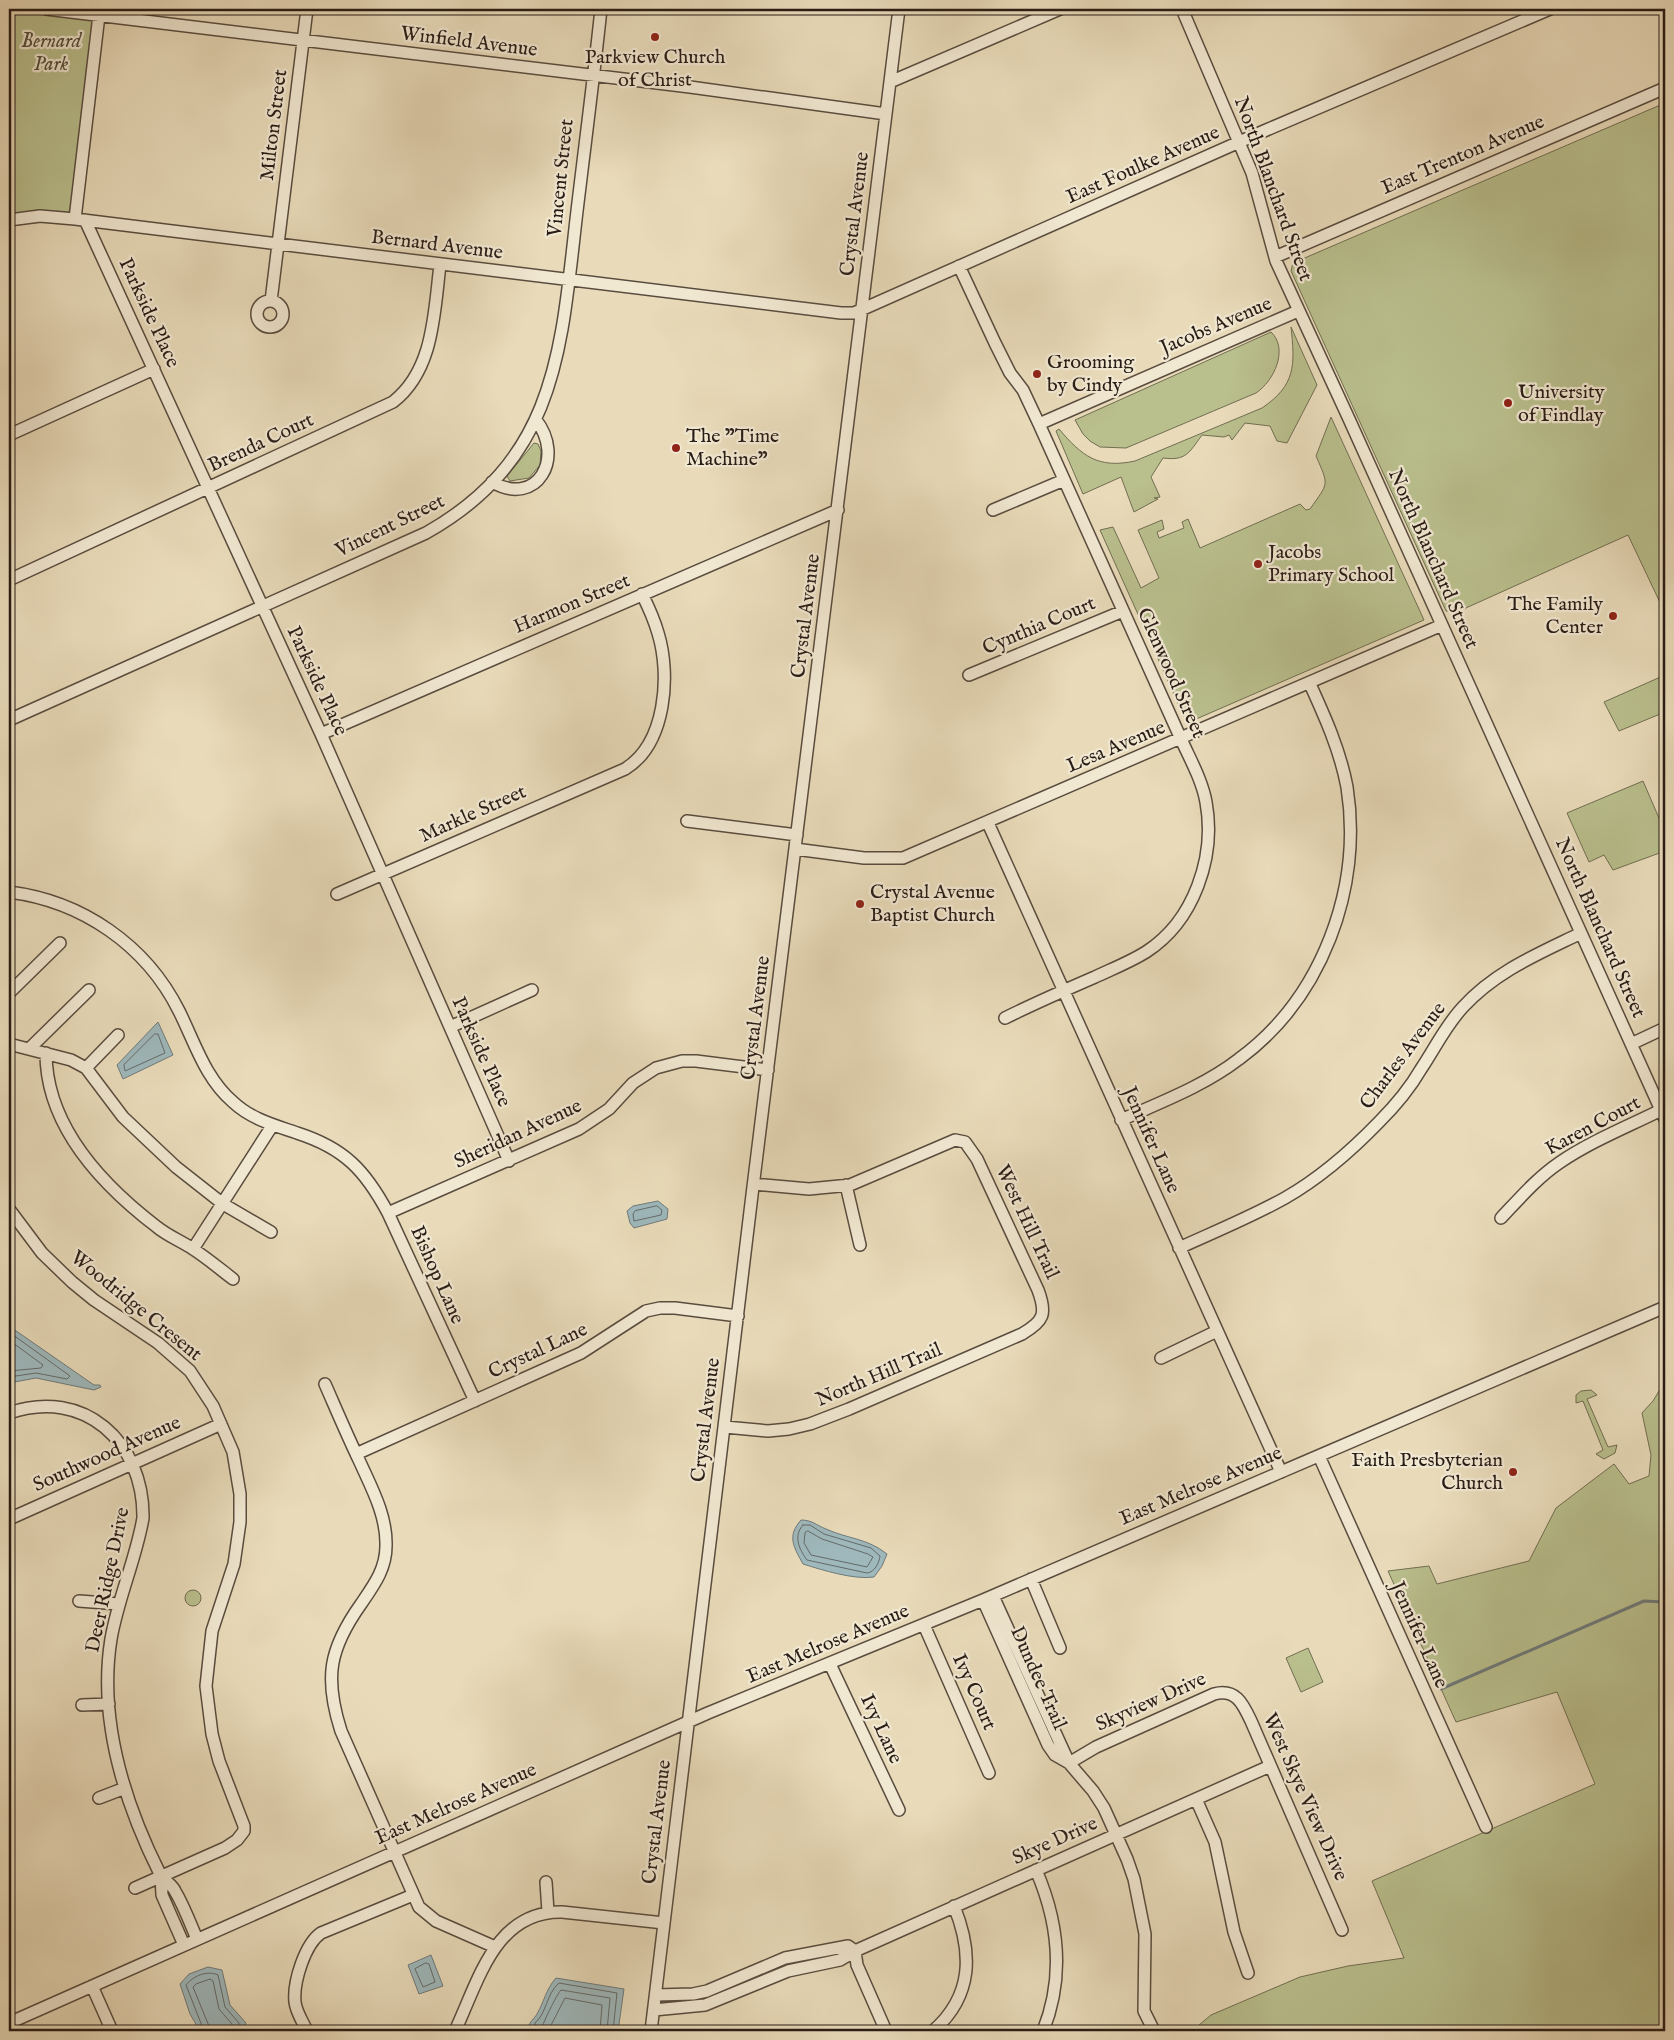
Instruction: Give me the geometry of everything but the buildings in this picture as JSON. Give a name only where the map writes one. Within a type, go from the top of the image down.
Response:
[{"type":"street","name":"Winfield Avenue","points":[[46,9],[592,77],[690,87],[886,114]]},
{"type":"street","name":"Milton Street","points":[[271,301],[307,9]]},
{"type":"street","name":"Vincent Street","points":[[9,720],[426,533],[461,511],[492,482],[514,455],[536,420],[546,397],[556,364],[569,280],[601,9]]},
{"type":"street","name":"Crystal Avenue","points":[[651,2031],[899,9]]},
{"type":"street","points":[[890,82],[1060,9]]},
{"type":"street","name":"North Blanchard Street","points":[[1182,9],[1240,142],[1258,193],[1275,256],[1298,311],[1663,1115]]},
{"type":"street","name":"East Foulke Avenue","points":[[862,311],[1240,142],[1550,9]]},
{"type":"street","points":[[80,219],[99,15]]},
{"type":"street","name":"East Trenton Avenue","points":[[1275,256],[1665,88]]},
{"type":"street","name":"Bernard Avenue","points":[[9,220],[40,216],[80,219],[278,245],[841,313],[862,311]]},
{"type":"street","name":"Parkside Place","points":[[80,219],[154,369],[209,488],[321,734],[509,1160]]},
{"type":"street","name":"Brenda Court","points":[[9,580],[384,408],[400,396],[414,380],[427,352],[440,265]]},
{"type":"street","name":"Glenwood Street","points":[[960,266],[995,343],[1010,373],[1023,390],[1039,424],[1181,739],[1202,788],[1207,815],[1207,855],[1194,894],[1181,918],[1155,946],[1132,960],[1005,1018]]},
{"type":"street","name":"Jacobs Avenue","points":[[1039,424],[1298,311]]},
{"type":"street","points":[[9,435],[154,369]]},
{"type":"street","points":[[492,482],[507,490],[518,490],[532,485],[542,475],[549,461],[549,445],[546,433],[536,420]]},
{"type":"street","points":[[993,510],[1064,480]]},
{"type":"street","name":"Harmon Street","points":[[321,734],[838,510]]},
{"type":"street","name":"Markle Street","points":[[337,894],[625,769],[647,750],[655,732],[662,705],[663,669],[661,643],[652,615],[642,594]]},
{"type":"street","name":"Cynthia Court","points":[[969,675],[1123,611]]},
{"type":"street","name":"Lesa Avenue","points":[[795,849],[897,859],[927,850],[1442,625]]},
{"type":"street","points":[[1121,1120],[1216,1075],[1261,1042],[1276,1027],[1300,996],[1328,943],[1343,897],[1348,871],[1350,815],[1340,759],[1310,684]]},
{"type":"street","points":[[686,821],[797,835]]},
{"type":"street","name":"Jennifer Lane","points":[[988,823],[1281,1472]]},
{"type":"street","name":"Bishop Lane","points":[[9,892],[38,897],[74,910],[98,922],[126,943],[148,964],[166,988],[201,1058],[218,1087],[240,1109],[272,1126],[329,1146],[346,1156],[359,1168],[376,1190],[388,1212],[475,1401]]},
{"type":"street","name":"Charles Avenue","points":[[1179,1248],[1255,1213],[1315,1178],[1338,1160],[1394,1106],[1420,1072],[1450,1023],[1483,987],[1518,963],[1581,933]]},
{"type":"street","points":[[9,992],[60,943]]},
{"type":"street","points":[[29,1049],[89,990]]},
{"type":"street","points":[[450,1027],[532,990]]},
{"type":"street","points":[[1631,1044],[1665,1028]]},
{"type":"street","points":[[86,1068],[118,1035]]},
{"type":"street","points":[[9,1044],[71,1060],[86,1068],[123,1117],[176,1167],[223,1204],[272,1232]]},
{"type":"street","points":[[46,1053],[46,1072],[50,1094],[62,1121],[81,1154],[136,1210],[159,1228],[193,1249],[233,1278]]},
{"type":"street","name":"Sheridan Avenue","points":[[388,1212],[579,1129],[598,1118],[632,1082],[656,1068],[682,1061],[696,1061],[768,1070]]},
{"type":"street","name":"Karen Court","points":[[1501,1218],[1542,1176],[1558,1163],[1582,1148],[1663,1115]]},
{"type":"street","points":[[193,1249],[272,1126]]},
{"type":"street","name":"West Hill Trail","points":[[846,1185],[870,1178],[955,1140],[965,1142],[978,1159],[1038,1290],[1044,1310],[1040,1322]]},
{"type":"street","points":[[754,1184],[809,1189],[846,1185],[860,1246]]},
{"type":"street","name":"Woodridge Cresent","points":[[9,1209],[14,1226],[72,1282],[94,1300],[158,1343],[190,1371],[199,1382],[222,1424],[238,1472],[240,1522],[234,1564],[212,1631],[208,1658],[207,1700],[212,1734],[219,1761],[242,1818],[244,1831],[237,1840],[225,1848],[162,1876]]},
{"type":"street","name":"East Melrose Avenue","points":[[9,2023],[689,1722],[988,1598],[1665,1307]]},
{"type":"street","name":"Crystal Lane","points":[[356,1454],[581,1354],[599,1344],[627,1321],[646,1311],[660,1308],[675,1308],[738,1316]]},
{"type":"street","name":"North Hill Trail","points":[[724,1427],[768,1431],[810,1424],[991,1349],[1022,1334],[1040,1322]]},
{"type":"street","points":[[1161,1358],[1217,1331]]},
{"type":"street","points":[[325,1384],[382,1513],[386,1547],[384,1561],[377,1580],[338,1640],[330,1691],[341,1731],[419,1907],[429,1917],[495,1947]]},
{"type":"street","name":"Deer Ridge Drive","points":[[9,1413],[39,1406],[74,1410],[86,1415],[116,1437],[133,1464],[140,1484],[143,1518],[140,1538],[119,1604],[111,1640],[109,1704],[112,1733],[125,1788],[162,1876],[175,1890],[197,1939]]},
{"type":"street","name":"Southwood Avenue","points":[[9,1519],[222,1424]]},
{"type":"street","name":"Jennifer Lane","points":[[1319,1456],[1486,1827]]},
{"type":"street","points":[[1031,1579],[1060,1648]]},
{"type":"street","name":"Dundee Trail","points":[[988,1598],[1069,1763],[1093,1791],[1116,1834],[1134,1879],[1140,1906],[1146,1955],[1144,2011],[1154,2031]]},
{"type":"street","points":[[79,1601],[119,1604]]},
{"type":"street","name":"Ivy Court","points":[[924,1625],[989,1773]]},
{"type":"street","name":"Ivy Lane","points":[[830,1664],[899,1810]]},
{"type":"street","name":"Skyview Drive","points":[[1069,1763],[1104,1743],[1222,1692]]},
{"type":"street","name":"West Skye View Drive","points":[[1222,1692],[1229,1692],[1241,1702],[1342,1930]]},
{"type":"street","points":[[82,1706],[109,1704]]},
{"type":"street","name":"Skye Drive","points":[[654,2010],[705,2005],[788,1971],[840,1960],[855,1951],[954,1906],[1270,1766]]},
{"type":"street","points":[[99,1798],[125,1788]]},
{"type":"street","points":[[1196,1799],[1215,1842],[1234,1932],[1248,1973]]},
{"type":"street","points":[[1036,1870],[1049,1902],[1057,1945],[1055,1988],[1043,2031]]},
{"type":"street","points":[[135,1888],[162,1876]]},
{"type":"street","name":"Deer Ridge Drive","points":[[162,1876],[162,1895],[184,1945]]},
{"type":"street","points":[[546,1882],[548,1912]]},
{"type":"street","points":[[307,2031],[296,2007],[295,1994],[303,1960],[311,1941],[321,1933],[413,1896]]},
{"type":"street","points":[[933,2031],[952,2011],[964,1980],[967,1952],[965,1939],[954,1906]]},
{"type":"street","points":[[455,2031],[495,1947],[505,1933],[528,1917],[548,1912],[664,1924]]},
{"type":"street","points":[[656,1995],[693,1994],[785,1958],[827,1948],[848,1946],[855,1951],[857,1965],[886,2031]]},
{"type":"street","points":[[759,1982],[760,1967]]},
{"type":"street","points":[[92,1986],[112,2031]]},
{"type":"green space","name":"Bernard Park","points":[[9,9],[46,9],[99,15],[75,219],[9,220]]},
{"type":"green space","name":"University of Findlay","points":[[1665,103],[1665,613],[1628,535],[1457,612],[1446,611],[1291,271],[1293,263]]},
{"type":"green space","points":[[1291,327],[1317,385],[1287,443],[1277,441],[1270,426],[1245,423],[1232,440],[1229,435],[1224,437],[1202,435],[1194,447],[1182,457],[1163,458],[1151,477],[1160,497],[1154,498],[1158,499],[1134,512],[1121,477],[1083,494],[1056,431],[1059,429],[1075,447],[1092,458],[1101,462],[1122,463],[1135,461],[1262,408],[1281,391],[1291,373],[1293,352]]},
{"type":"green space","points":[[1271,332],[1279,347],[1279,356],[1273,373],[1263,388],[1256,393],[1126,448],[1100,447],[1083,434],[1075,420]]},
{"type":"green space","points":[[1331,417],[1424,620],[1187,723],[1100,530],[1113,527],[1141,588],[1159,578],[1138,530],[1162,520],[1164,529],[1157,532],[1159,538],[1184,528],[1182,522],[1188,519],[1200,548],[1300,504],[1306,510],[1310,509],[1321,494],[1325,484],[1325,479],[1316,456]]},
{"type":"green space","points":[[534,443],[538,444],[541,451],[540,465],[529,478],[510,481],[507,476]]},
{"type":"green space","points":[[1665,675],[1665,712],[1619,731],[1604,702]]},
{"type":"green space","points":[[1643,781],[1665,832],[1665,851],[1613,870],[1604,855],[1589,862],[1567,813]]},
{"type":"green space","points":[[1665,1381],[1665,2031],[1192,2031],[1211,2015],[1300,1977],[1348,1966],[1404,1958],[1372,1881],[1595,1784],[1557,1692],[1456,1722],[1388,1571],[1429,1566],[1437,1584],[1529,1561],[1556,1508],[1614,1464],[1629,1484],[1649,1476],[1651,1455],[1642,1413],[1653,1401]]},
{"type":"green space","points":[[1591,1390],[1597,1395],[1587,1399],[1608,1447],[1617,1445],[1615,1453],[1604,1459],[1596,1454],[1603,1450],[1583,1401],[1576,1403],[1576,1395],[1581,1391]]},
{"type":"green space","points":[[190,1590],[196,1590],[201,1595],[199,1604],[190,1606],[185,1601],[185,1595]]},
{"type":"green space","points":[[1308,1648],[1323,1682],[1301,1692],[1286,1658]]},
{"type":"water","points":[[158,1022],[173,1055],[123,1079],[117,1065]]},
{"type":"water","points":[[658,1201],[668,1209],[667,1219],[634,1228],[630,1223],[627,1211],[633,1206]]},
{"type":"water","points":[[9,1326],[94,1385],[100,1385],[101,1387],[94,1390],[36,1378],[9,1383]]},
{"type":"water","points":[[801,1520],[811,1522],[880,1549],[887,1554],[882,1566],[874,1577],[866,1578],[838,1574],[803,1564],[796,1552],[793,1541],[794,1531]]},
{"type":"water","points":[[431,1955],[443,1986],[419,1994],[408,1965]]},
{"type":"water","points":[[208,1967],[222,1970],[230,2005],[246,2023],[242,2031],[200,2031],[190,2014],[180,1984],[189,1974]]},
{"type":"water","points":[[556,1978],[624,1989],[618,2031],[531,2031],[528,2028]]},
{"type":"waterway","points":[[1441,1689],[1644,1601],[1665,1602]]},
{"type":"place","name":"Parkview Church of Christ","points":[[655,37]]},
{"type":"place","name":"Grooming by Cindy","points":[[1037,374]]},
{"type":"place","name":"University of Findlay","points":[[1508,403]]},
{"type":"place","name":"The \"Time Machine\"","points":[[676,448]]},
{"type":"place","name":"Jacobs Primary School","points":[[1258,564]]},
{"type":"place","name":"The Family Center","points":[[1613,616]]},
{"type":"place","name":"Crystal Avenue Baptist Church","points":[[860,904]]},
{"type":"place","name":"Faith Presbyterian Church","points":[[1513,1472]]}]
